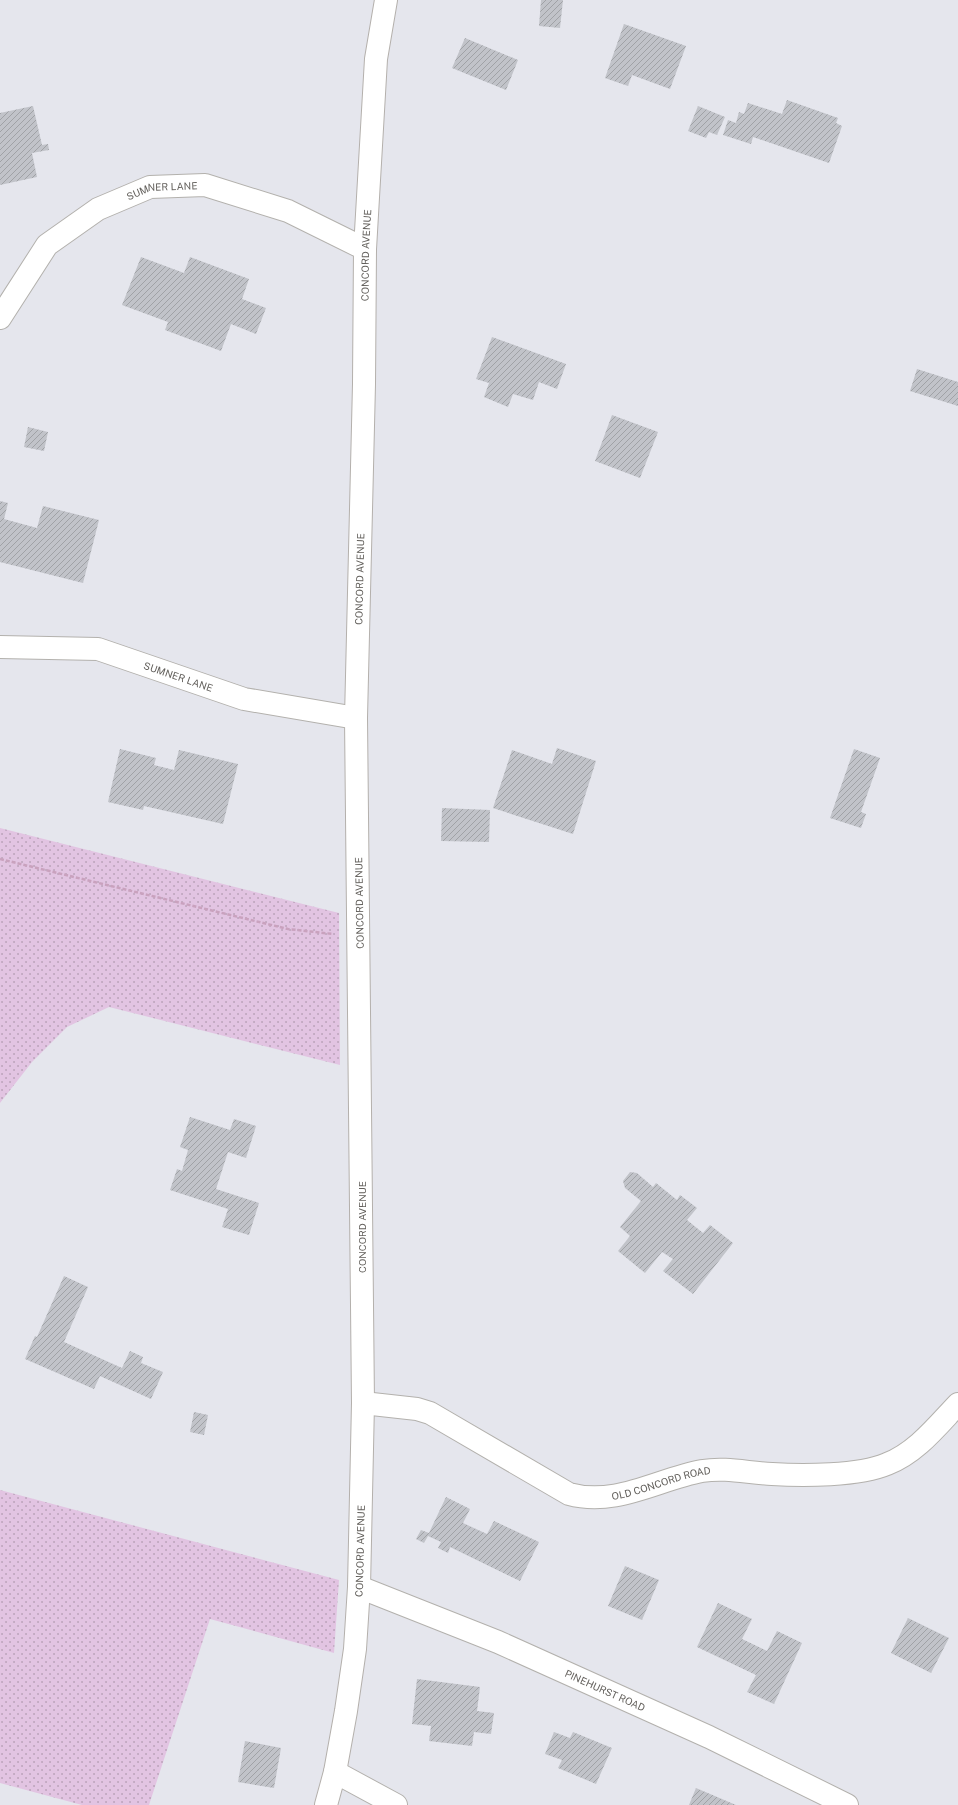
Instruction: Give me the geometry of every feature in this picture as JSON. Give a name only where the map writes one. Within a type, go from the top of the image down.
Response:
[{"type":"street","name":"CONCORD AVENUE","points":[[326,1805],[335,1772],[346,1711],[355,1649],[359,1587],[363,1403],[356,718],[364,384],[365,249],[376,59],[386,0]]},
{"type":"street","name":"SUMNER LANE","points":[[0,318],[47,245],[98,209],[150,187],[205,185],[288,211],[365,249]]},
{"type":"street","name":"SUMNER LANE","points":[[0,647],[98,649],[244,699],[356,718]]},
{"type":"street","name":"OLD CONCORD ROAD","points":[[363,1403],[417,1409],[430,1413],[570,1494],[583,1497],[609,1496],[630,1493],[689,1474],[714,1470],[807,1475],[873,1468],[891,1463],[909,1452],[958,1404]]},
{"type":"street","name":"PINEHURST ROAD","points":[[359,1587],[505,1646],[709,1737],[847,1805]]},
{"type":"street","points":[[335,1772],[396,1805]]},
{"type":"path","points":[[0,859],[288,929],[322,934],[359,935]]},
{"type":"shaded area","points":[[0,828],[339,913],[340,1065],[109,1007],[67,1027],[32,1062],[0,1103]]},
{"type":"shaded area","points":[[0,1490],[339,1580],[334,1653],[210,1619],[149,1805],[82,1805],[0,1783]]},
{"type":"building","points":[[541,0],[563,0],[560,28],[539,26]]},
{"type":"building","points":[[624,24],[686,46],[670,89],[632,75],[628,86],[605,78]]},
{"type":"building","points":[[465,38],[518,60],[506,90],[452,68]]},
{"type":"building","points":[[787,100],[838,118],[836,123],[842,126],[829,163],[753,137],[751,144],[723,135],[728,120],[736,123],[739,112],[744,114],[748,103],[782,114]]},
{"type":"building","points":[[33,106],[42,145],[48,144],[49,150],[32,153],[37,177],[0,185],[0,113]]},
{"type":"building","points":[[698,106],[725,117],[717,135],[709,132],[706,138],[688,131]]},
{"type":"building","points":[[141,257],[184,273],[190,257],[249,279],[242,299],[266,308],[256,334],[231,324],[221,351],[165,330],[168,322],[122,305]]},
{"type":"building","points":[[492,337],[566,364],[557,389],[539,382],[533,400],[513,394],[508,407],[484,397],[489,383],[476,379]]},
{"type":"building","points":[[917,369],[958,382],[958,406],[910,391]]},
{"type":"building","points":[[612,415],[658,432],[640,478],[595,461]]},
{"type":"building","points":[[28,427],[48,432],[44,451],[24,447]]},
{"type":"building","points":[[0,501],[8,503],[4,519],[37,528],[43,506],[99,520],[83,583],[0,562]]},
{"type":"building","points":[[557,748],[596,761],[573,834],[493,808],[512,750],[552,764]]},
{"type":"building","points":[[120,749],[156,758],[154,765],[174,770],[179,750],[238,764],[223,824],[144,806],[143,810],[108,802]]},
{"type":"building","points":[[854,749],[880,758],[861,812],[866,814],[861,828],[830,818]]},
{"type":"building","points":[[442,808],[490,810],[489,842],[441,841]]},
{"type":"building","points":[[190,1117],[230,1130],[234,1119],[256,1126],[246,1158],[228,1152],[216,1189],[259,1203],[249,1235],[222,1227],[228,1209],[170,1190],[177,1169],[182,1171],[188,1150],[180,1147]]},
{"type":"building","points":[[630,1172],[637,1173],[653,1187],[656,1183],[677,1200],[680,1195],[697,1208],[687,1220],[703,1233],[710,1225],[733,1243],[693,1294],[663,1271],[673,1259],[662,1252],[645,1273],[618,1251],[630,1236],[620,1227],[641,1201],[625,1188],[623,1181]]},
{"type":"building","points":[[64,1276],[88,1287],[64,1342],[122,1368],[130,1351],[143,1357],[141,1363],[163,1372],[151,1399],[100,1376],[94,1389],[25,1359],[35,1336],[37,1337]]},
{"type":"building","points":[[194,1412],[208,1415],[204,1435],[190,1432]]},
{"type":"building","points":[[446,1497],[470,1509],[463,1523],[487,1534],[494,1521],[539,1542],[520,1581],[450,1547],[448,1553],[438,1548],[441,1542],[428,1536],[424,1543],[416,1539],[421,1530],[429,1533]]},
{"type":"building","points":[[625,1566],[659,1580],[642,1620],[608,1606]]},
{"type":"building","points":[[718,1603],[752,1619],[742,1639],[767,1651],[777,1631],[802,1643],[774,1704],[747,1692],[756,1675],[697,1647]]},
{"type":"building","points":[[908,1618],[949,1638],[931,1673],[891,1653]]},
{"type":"building","points":[[417,1679],[480,1687],[477,1711],[494,1713],[491,1734],[474,1732],[472,1746],[429,1741],[431,1726],[412,1724]]},
{"type":"building","points":[[554,1732],[570,1738],[573,1732],[612,1748],[596,1784],[558,1768],[562,1760],[545,1754]]},
{"type":"building","points":[[245,1741],[281,1748],[274,1788],[238,1782]]},
{"type":"building","points":[[696,1788],[736,1805],[689,1805]]}]
